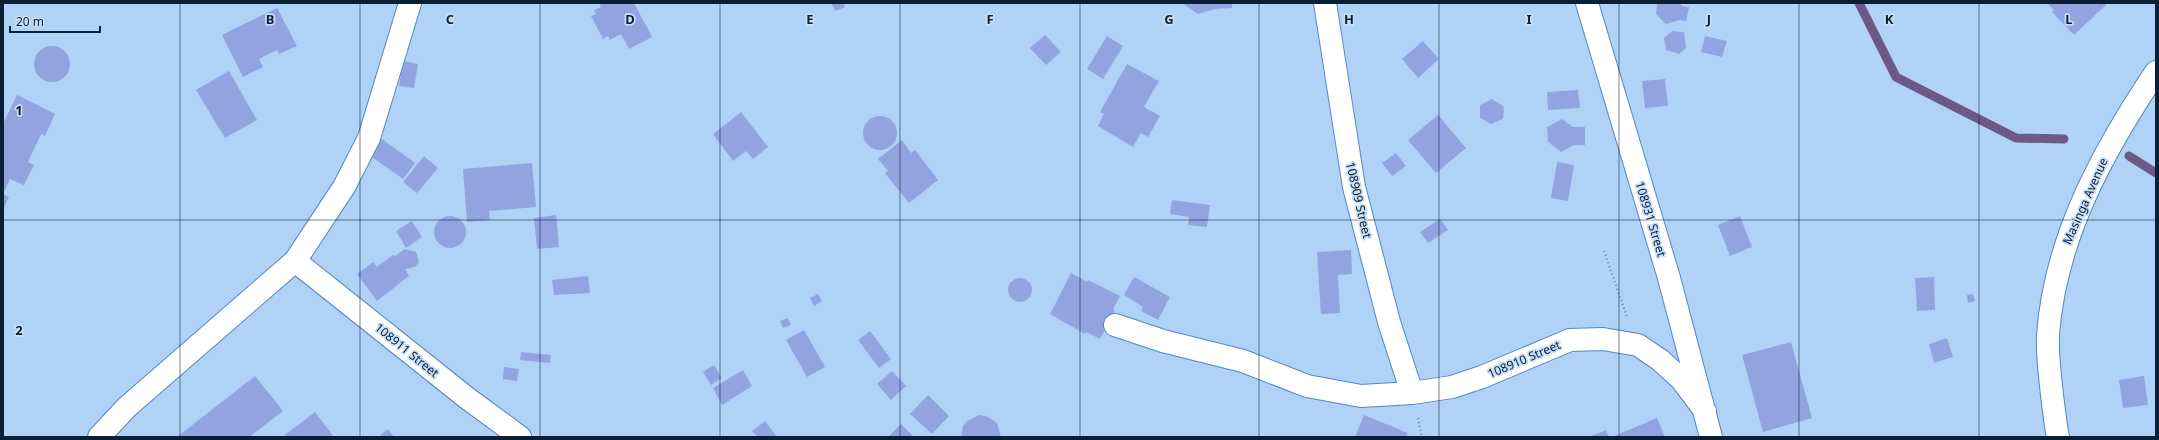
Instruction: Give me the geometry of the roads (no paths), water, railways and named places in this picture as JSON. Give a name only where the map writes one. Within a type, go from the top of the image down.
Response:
[{"type":"street","points":[[99,437],[127,407],[295,261],[344,187],[369,138],[410,3]]},
{"type":"street","name":"108909 Street","points":[[1325,3],[1354,187],[1389,322],[1412,393]]},
{"type":"street","name":"108931 Street","points":[[1586,3],[1669,278],[1711,437]]},
{"type":"street","name":"Masinga Avenue","points":[[2058,437],[2050,371],[2048,336],[2062,256],[2074,219],[2103,160],[2129,113],[2156,72]]},
{"type":"street","name":"108911 Street","points":[[295,261],[467,398],[520,437]]},
{"type":"street","name":"108910 Street","points":[[1115,325],[1163,341],[1243,361],[1307,386],[1362,396],[1412,393],[1458,385],[1570,340],[1603,339],[1638,345],[1660,360],[1681,379],[1705,411]]},
{"type":"waterway","points":[[1859,3],[1896,77],[2016,138],[2064,139]]},
{"type":"waterway","points":[[2129,156],[2156,173]]}]
